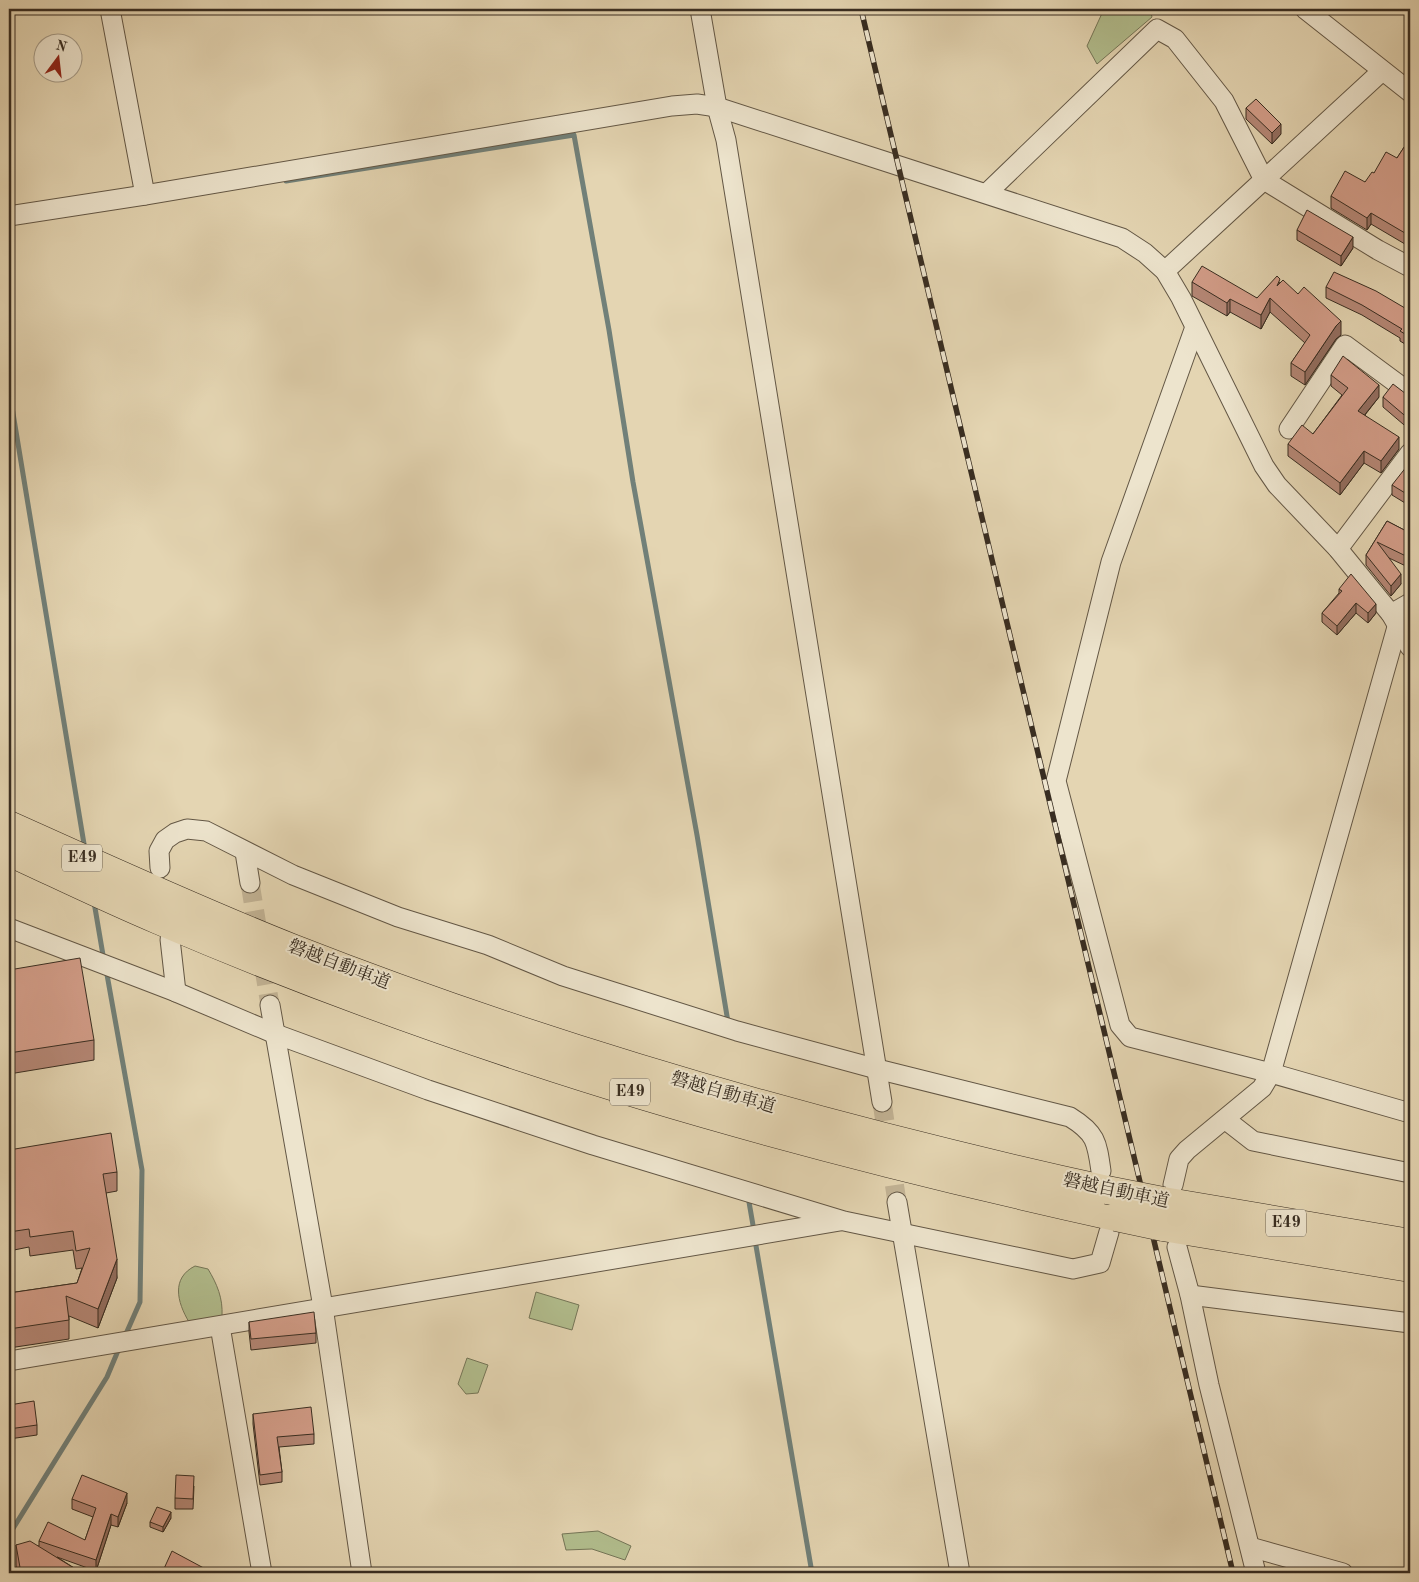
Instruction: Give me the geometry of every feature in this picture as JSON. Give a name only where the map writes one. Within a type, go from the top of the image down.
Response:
[{"type":"highway","points":[[9,810],[158,879]]},
{"type":"highway","name":"磐越自動車道","points":[[9,825],[158,879],[292,947],[401,988],[643,1070],[873,1134],[992,1164],[1104,1180],[1169,1215],[1410,1268]]},
{"type":"highway","name":"磐越自動車道","points":[[9,852],[112,899],[164,929],[395,1013],[638,1094],[871,1160],[1113,1225],[1169,1215],[1410,1243]]},
{"type":"highway","points":[[9,864],[112,899]]},
{"type":"street","points":[[110,9],[145,195]]},
{"type":"street","points":[[700,9],[717,107],[726,140],[882,1102]]},
{"type":"street","points":[[1305,9],[1410,92]]},
{"type":"street","points":[[987,193],[1157,29],[1176,39],[1224,101],[1264,180],[1378,250],[1410,267]]},
{"type":"street","points":[[1164,271],[1382,71]]},
{"type":"street","points":[[9,216],[145,195],[672,106],[697,104],[717,107],[1122,238],[1145,253],[1164,271],[1182,298],[1264,466],[1277,485],[1338,549],[1394,620],[1410,647]]},
{"type":"street","points":[[1195,327],[1111,562],[1056,781],[1120,1026],[1130,1037],[1271,1073],[1410,1113]]},
{"type":"street","points":[[1290,429],[1345,344],[1409,391]]},
{"type":"street","points":[[1338,549],[1409,458]]},
{"type":"street","points":[[1256,1573],[1209,1385],[1190,1295],[1169,1215],[1179,1159],[1187,1150],[1226,1120],[1262,1088],[1271,1073],[1394,620],[1410,603]]},
{"type":"street","points":[[158,879],[159,850],[165,840],[174,833],[187,829],[206,832],[293,875],[398,918],[488,945],[563,976],[730,1029],[877,1069],[1070,1116],[1086,1126],[1097,1142],[1104,1180]]},
{"type":"street","points":[[245,852],[250,883]]},
{"type":"street","points":[[9,928],[176,992],[273,1033],[428,1090],[592,1145],[844,1221],[1073,1269],[1100,1263],[1113,1225]]},
{"type":"street","points":[[164,929],[176,992]]},
{"type":"street","points":[[270,1005],[273,1033],[323,1307],[362,1573]]},
{"type":"street","points":[[1226,1120],[1253,1141],[1410,1173]]},
{"type":"street","points":[[897,1202],[960,1573]]},
{"type":"street","points":[[9,1361],[844,1221]]},
{"type":"street","points":[[1190,1295],[1410,1323]]},
{"type":"street","points":[[220,1326],[262,1573]]},
{"type":"street","points":[[1250,1547],[1343,1573]]},
{"type":"green space","points":[[1104,9],[1150,9],[1152,17],[1097,64],[1087,46]]},
{"type":"green space","points":[[195,1266],[208,1269],[217,1286],[222,1316],[189,1322],[179,1299],[178,1291],[182,1277]]},
{"type":"green space","points":[[536,1292],[579,1305],[572,1330],[529,1318]]},
{"type":"green space","points":[[467,1358],[488,1365],[478,1393],[466,1394],[458,1384]]},
{"type":"green space","points":[[598,1531],[631,1546],[625,1560],[592,1549],[566,1550],[562,1534]]},
{"type":"building","points":[[1256,99],[1281,124],[1272,133],[1246,108]]},
{"type":"building","points":[[1410,138],[1410,236],[1371,213],[1367,218],[1331,196],[1345,171],[1365,182],[1372,172],[1374,173],[1386,152],[1397,158]]},
{"type":"building","points":[[1307,210],[1353,237],[1341,256],[1297,230]]},
{"type":"building","points":[[1202,266],[1257,298],[1277,276],[1280,279],[1277,286],[1283,280],[1298,294],[1304,287],[1341,321],[1305,372],[1291,363],[1310,335],[1270,298],[1261,315],[1230,299],[1227,303],[1192,282]]},
{"type":"building","points":[[1334,272],[1376,291],[1410,311],[1410,337],[1400,331],[1402,329],[1362,305],[1326,287]]},
{"type":"building","points":[[1343,356],[1379,385],[1358,411],[1399,437],[1381,461],[1364,451],[1340,483],[1288,444],[1302,425],[1313,434],[1348,388],[1331,375]]},
{"type":"building","points":[[1393,384],[1410,397],[1410,420],[1383,397]]},
{"type":"building","points":[[1407,466],[1410,468],[1410,496],[1392,485]]},
{"type":"building","points":[[1387,521],[1410,533],[1410,558],[1377,542],[1401,574],[1391,586],[1366,555]]},
{"type":"building","points":[[1351,574],[1376,604],[1368,613],[1356,603],[1337,626],[1322,613],[1342,591],[1339,589]]},
{"type":"building","points":[[80,958],[94,1040],[9,1053],[9,970]]},
{"type":"building","points":[[111,1133],[117,1172],[103,1174],[117,1259],[98,1309],[66,1296],[69,1320],[9,1329],[9,1293],[77,1283],[90,1248],[76,1251],[73,1231],[30,1237],[29,1229],[9,1232],[9,1150]]},
{"type":"building","points":[[314,1312],[316,1333],[251,1339],[249,1322]]},
{"type":"building","points":[[34,1401],[37,1425],[9,1429],[9,1405]]},
{"type":"building","points":[[311,1407],[314,1434],[277,1437],[282,1472],[260,1475],[253,1414]]},
{"type":"building","points":[[82,1475],[127,1493],[118,1517],[111,1514],[96,1560],[39,1541],[48,1522],[85,1540],[96,1508],[72,1499]]},
{"type":"building","points":[[176,1475],[194,1476],[193,1499],[175,1498]]},
{"type":"building","points":[[157,1507],[171,1512],[163,1527],[150,1522]]},
{"type":"building","points":[[30,1541],[82,1573],[21,1573],[16,1545]]},
{"type":"building","points":[[172,1551],[213,1573],[162,1573]]},
{"type":"waterway","points":[[286,181],[574,135],[728,1022]]},
{"type":"waterway","points":[[9,389],[85,850]]},
{"type":"waterway","points":[[94,902],[104,961]]},
{"type":"waterway","points":[[106,969],[142,1170],[140,1302],[125,1336]]},
{"type":"waterway","points":[[749,1202],[754,1231]]},
{"type":"waterway","points":[[755,1240],[812,1573]]},
{"type":"waterway","points":[[9,1535],[107,1377],[120,1346]]},
{"type":"tunnel","points":[[250,883],[270,1005]]},
{"type":"tunnel","points":[[882,1102],[897,1202]]},
{"type":"railway","points":[[861,9],[1233,1573]]}]
